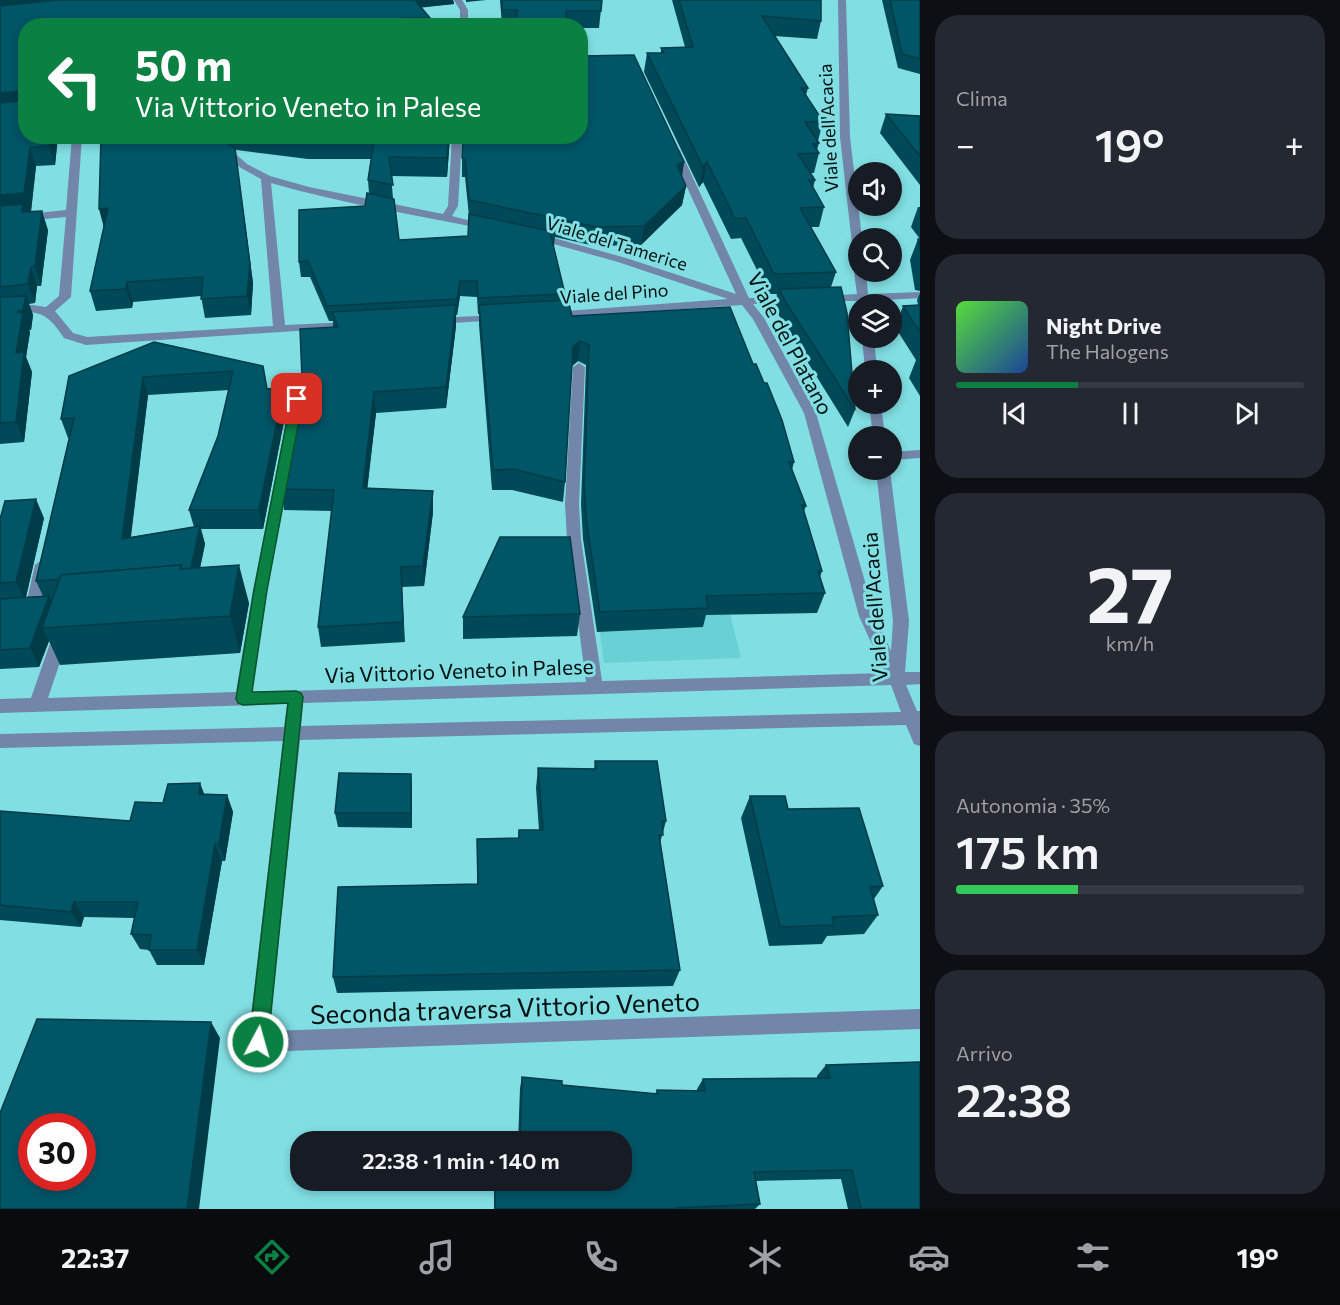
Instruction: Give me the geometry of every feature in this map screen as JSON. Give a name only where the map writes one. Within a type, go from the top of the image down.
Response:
[{"type":"street","points":[[458,0],[464,10],[464,18]]},
{"type":"street","name":"Viale dell'Acacia","points":[[842,0],[845,137],[855,228]]},
{"type":"street","name":"Viale del Platano","points":[[671,143],[746,301],[758,318],[810,413],[867,616],[896,679]]},
{"type":"street","points":[[0,312],[50,310],[65,297],[76,144]]},
{"type":"street","points":[[218,144],[244,166],[266,178],[307,190],[501,229]]},
{"type":"street","points":[[445,219],[453,206],[457,144]]},
{"type":"street","points":[[266,178],[279,329]]},
{"type":"street","points":[[0,220],[71,213]]},
{"type":"street","name":"Viale del Tamerice","points":[[524,234],[580,247],[746,301]]},
{"type":"street","name":"Viale del Pino","points":[[902,297],[920,295]]},
{"type":"street","name":"Viale del Pino","points":[[540,315],[746,301],[848,300]]},
{"type":"street","points":[[50,310],[61,319],[68,335],[86,341],[362,325]]},
{"type":"street","points":[[421,322],[516,317]]},
{"type":"street","points":[[579,366],[572,504],[574,540],[595,688]]},
{"type":"street","points":[[243,699],[254,590],[297,399]]},
{"type":"street","points":[[902,455],[920,454]]},
{"type":"street","name":"Viale dell'Acacia","points":[[884,480],[901,621],[896,679],[916,718],[920,739]]},
{"type":"street","points":[[45,552],[27,609],[51,608]]},
{"type":"street","points":[[37,705],[67,616]]},
{"type":"street","name":"Via Vittorio Veneto in Palese","points":[[0,706],[920,678]]},
{"type":"street","name":"Seconda traversa Vittorio Veneto","points":[[296,697],[258,1042],[920,1019]]},
{"type":"street","points":[[0,741],[916,718]]},
{"type":"shaded area","points":[[696,475],[741,658],[604,663],[588,546]]},
{"type":"building","points":[[57,0],[415,0],[430,18],[18,18],[18,91],[0,93],[0,6]]},
{"type":"building","points":[[502,0],[602,0],[601,11],[566,11],[566,18],[516,18],[517,10],[502,10]]},
{"type":"building","points":[[679,0],[821,0],[821,21],[762,16],[808,88],[801,88],[823,121],[805,122],[819,143],[813,144],[819,153],[798,154],[815,180],[809,180],[824,207],[800,208],[836,272],[774,274],[746,218],[735,219],[707,162],[703,167],[647,53],[664,53],[661,48],[693,47]]},
{"type":"building","points":[[890,0],[920,0],[920,59],[902,54]]},
{"type":"building","points":[[634,55],[684,162],[677,165],[686,186],[644,226],[597,227],[469,200],[465,159],[462,158],[463,144],[588,144],[588,56]]},
{"type":"building","points":[[18,101],[18,144],[49,144],[49,146],[30,148],[24,193],[0,195],[0,103]]},
{"type":"building","points":[[886,114],[920,116],[920,156]]},
{"type":"building","points":[[101,144],[228,144],[235,148],[250,264],[247,296],[201,299],[203,277],[127,282],[126,289],[90,291],[108,208],[99,209]]},
{"type":"building","points":[[374,144],[448,144],[447,158],[389,157],[393,185],[368,180]]},
{"type":"building","points":[[367,193],[394,199],[399,240],[468,236],[469,214],[555,232],[550,232],[565,294],[478,298],[477,281],[460,281],[457,299],[327,306],[308,261],[299,262],[299,210],[365,206]]},
{"type":"building","points":[[23,204],[22,212],[42,211],[35,266],[31,267],[28,284],[0,287],[0,206]]},
{"type":"building","points":[[841,287],[847,313],[848,348],[850,348],[851,360],[848,360],[848,399],[787,304],[779,289]]},
{"type":"building","points":[[26,296],[23,310],[17,312],[23,313],[16,353],[24,352],[16,422],[0,423],[0,297]]},
{"type":"building","points":[[568,300],[572,316],[730,307],[753,364],[756,364],[764,383],[767,383],[782,420],[794,462],[789,462],[806,506],[802,505],[822,571],[818,571],[825,593],[706,596],[708,608],[600,612],[586,519],[584,484],[589,345],[580,341],[573,347],[565,482],[513,469],[493,470],[479,305]]},
{"type":"building","points":[[456,305],[446,387],[374,392],[363,488],[433,491],[423,566],[401,567],[403,622],[318,627],[334,490],[281,489],[302,378],[300,329],[338,327],[332,312]]},
{"type":"building","points":[[920,305],[920,332],[903,306]]},
{"type":"building","points":[[154,342],[263,366],[267,389],[284,387],[259,510],[189,510],[218,436],[233,371],[143,377],[122,539],[200,526],[191,568],[182,569],[181,565],[61,575],[60,579],[36,581],[74,418],[61,419],[69,376]]},
{"type":"building","points":[[36,499],[16,582],[0,583],[0,519],[5,501]]},
{"type":"building","points":[[500,537],[570,537],[580,614],[463,617]]},
{"type":"building","points":[[181,565],[180,569],[239,565],[230,616],[42,628],[61,575]]},
{"type":"building","points":[[49,596],[30,648],[0,650],[0,599]]},
{"type":"building","points":[[595,761],[657,761],[666,821],[662,821],[663,835],[659,835],[680,970],[333,977],[338,887],[478,884],[477,839],[519,838],[519,830],[543,830],[538,768],[596,769]]},
{"type":"building","points":[[339,773],[411,774],[411,813],[335,813]]},
{"type":"building","points":[[200,783],[199,794],[227,795],[219,844],[215,844],[197,950],[149,950],[151,935],[131,934],[138,902],[74,902],[71,912],[0,905],[0,811],[130,821],[135,802],[163,803],[168,784]]},
{"type":"building","points":[[750,796],[785,796],[788,809],[859,808],[883,886],[870,887],[878,915],[832,917],[834,925],[780,927]]},
{"type":"building","points":[[37,1019],[211,1022],[187,1209],[0,1209],[0,1113]]},
{"type":"building","points":[[920,1062],[920,1209],[861,1209],[852,1170],[754,1172],[760,1204],[676,1209],[495,1209],[495,1191],[632,1191],[632,1131],[520,1131],[522,1077],[562,1081],[562,1085],[658,1094],[657,1090],[705,1091],[703,1079],[830,1078],[826,1065]]},
{"type":"route","points":[[258,1042],[296,697],[243,699],[260,590],[297,399]]}]
